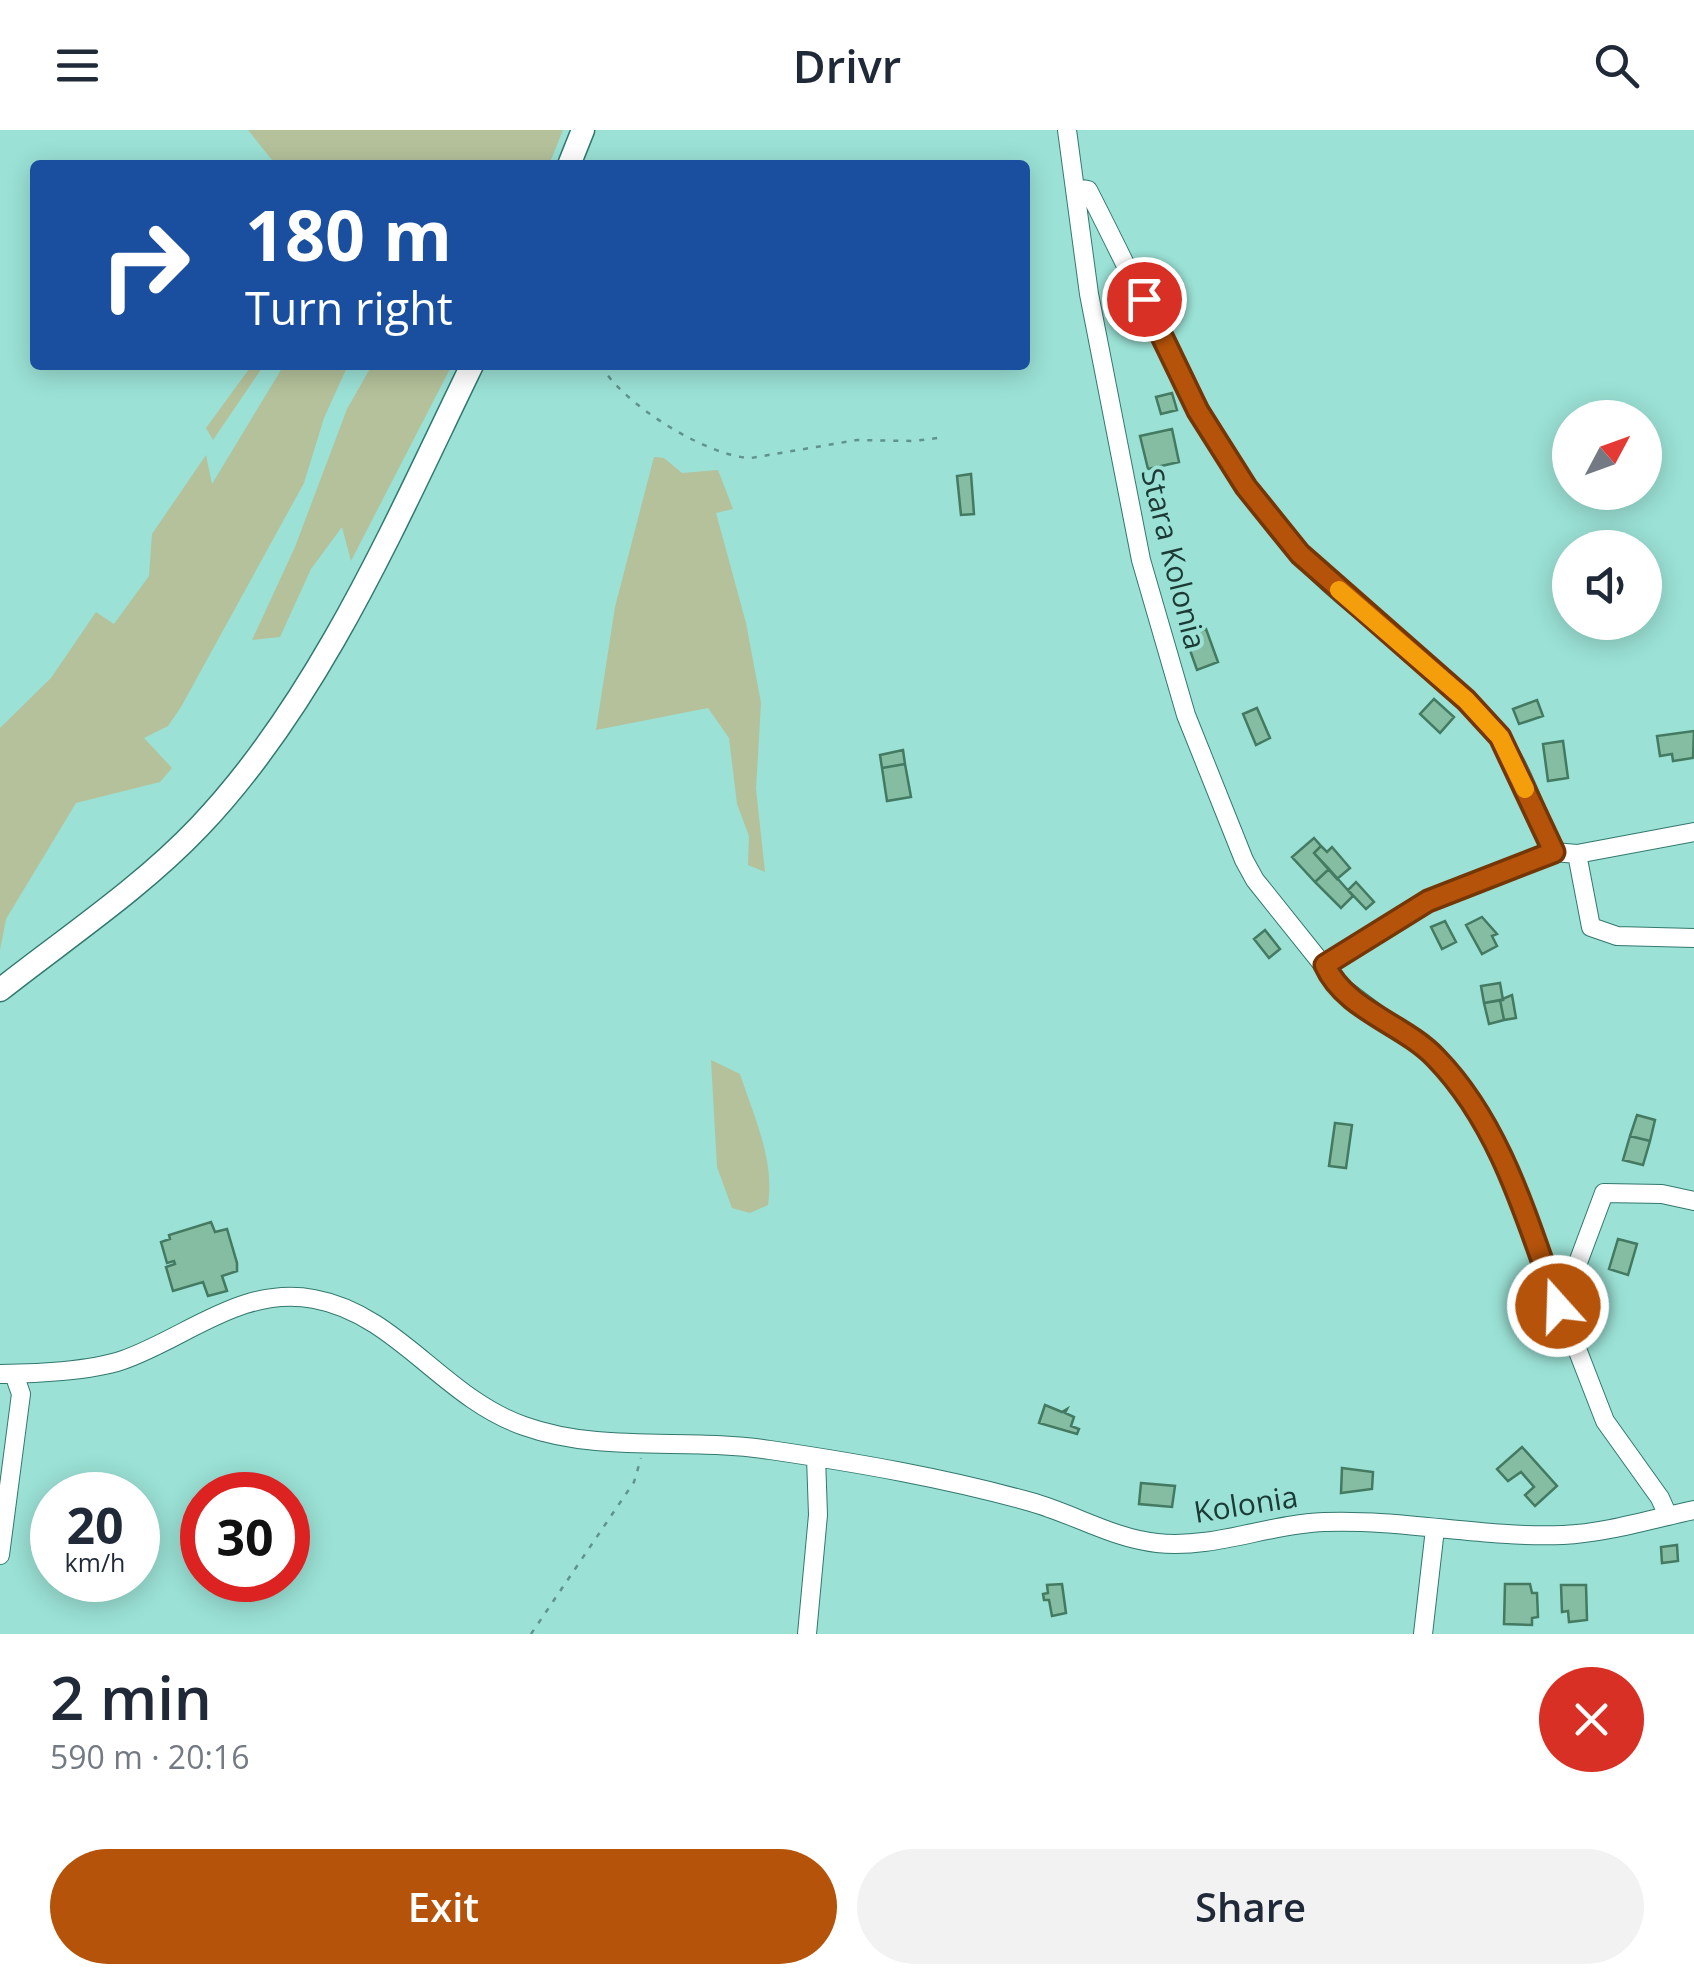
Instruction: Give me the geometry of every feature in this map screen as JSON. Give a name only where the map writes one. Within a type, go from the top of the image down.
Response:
[{"type":"main road","points":[[571,160],[582,130]]},
{"type":"main road","points":[[6,983],[180,846],[251,764],[336,633],[469,370]]},
{"type":"street","name":"Stara Kolonia","points":[[1067,130],[1078,188],[1088,294],[1141,560],[1186,716],[1250,870],[1358,1003],[1408,1034],[1436,1058],[1474,1107],[1503,1158],[1604,1421],[1660,1498],[1668,1516]]},
{"type":"street","points":[[1078,188],[1088,190],[1198,411],[1246,487],[1300,554],[1466,700],[1500,737],[1554,852]]},
{"type":"street","points":[[1325,965],[1428,901],[1554,852],[1577,854],[1694,832]]},
{"type":"street","points":[[1577,854],[1591,928],[1617,936],[1694,938]]},
{"type":"street","points":[[1558,1306],[1567,1292],[1588,1226],[1604,1193],[1662,1194],[1694,1201]]},
{"type":"street","name":"Kolonia","points":[[7,1374],[84,1369],[120,1361],[224,1311],[277,1297],[310,1298],[368,1318],[470,1402],[523,1426],[568,1438],[740,1445],[862,1463],[1022,1500],[1113,1533],[1162,1544],[1213,1542],[1320,1522],[1566,1535],[1694,1510]]},
{"type":"street","points":[[0,1555],[20,1394],[7,1374]]},
{"type":"street","points":[[807,1634],[818,1515],[816,1457]]},
{"type":"street","points":[[1423,1634],[1435,1530]]},
{"type":"path","points":[[605,370],[618,387],[644,408],[734,458],[857,440],[944,437]]},
{"type":"path","points":[[531,1634],[634,1482],[643,1442]]},
{"type":"green space","points":[[248,130],[563,130],[551,160],[272,160]]},
{"type":"green space","points":[[248,370],[261,370],[213,440],[206,428]]},
{"type":"green space","points":[[281,370],[346,370],[324,418],[304,483],[181,707],[168,726],[144,738],[172,768],[160,782],[76,803],[6,919],[0,950],[0,728],[51,678],[96,612],[114,624],[149,576],[152,534],[206,455],[212,484]]},
{"type":"green space","points":[[369,370],[449,370],[351,561],[342,527],[311,569],[280,637],[252,640],[295,547],[347,409]]},
{"type":"green space","points":[[654,457],[664,458],[682,473],[718,470],[733,509],[716,513],[746,623],[761,703],[756,789],[765,872],[748,865],[749,836],[737,804],[729,738],[708,708],[596,730],[615,607]]},
{"type":"green space","points":[[711,1060],[740,1074],[762,1139],[769,1172],[768,1205],[750,1213],[732,1208],[717,1167]]},
{"type":"building","points":[[1172,393],[1177,410],[1161,414],[1156,397]]},
{"type":"building","points":[[1172,429],[1179,462],[1148,469],[1140,436]]},
{"type":"building","points":[[971,474],[974,514],[961,515],[957,476]]},
{"type":"building","points":[[1206,629],[1218,662],[1197,670],[1185,636]]},
{"type":"building","points":[[1434,699],[1454,717],[1440,733],[1420,714]]},
{"type":"building","points":[[1537,700],[1543,716],[1519,724],[1513,709]]},
{"type":"building","points":[[1257,708],[1270,738],[1256,745],[1243,714]]},
{"type":"building","points":[[1694,731],[1693,758],[1673,761],[1672,754],[1660,756],[1657,736]]},
{"type":"building","points":[[1563,741],[1568,778],[1548,781],[1543,744]]},
{"type":"building","points":[[903,750],[905,764],[882,768],[880,755]]},
{"type":"building","points":[[905,764],[911,797],[887,801],[882,768]]},
{"type":"building","points":[[1314,838],[1321,846],[1314,853],[1329,869],[1315,882],[1292,857]]},
{"type":"building","points":[[1321,846],[1327,852],[1332,847],[1350,868],[1337,879],[1314,853]]},
{"type":"building","points":[[1329,869],[1353,896],[1341,908],[1315,882]]},
{"type":"building","points":[[1356,882],[1374,902],[1366,909],[1348,890]]},
{"type":"building","points":[[1482,917],[1497,934],[1492,936],[1497,946],[1482,954],[1466,925]]},
{"type":"building","points":[[1445,921],[1456,942],[1442,949],[1431,927]]},
{"type":"building","points":[[1265,930],[1280,949],[1269,958],[1254,939]]},
{"type":"building","points":[[1500,983],[1503,1000],[1484,1003],[1481,986]]},
{"type":"building","points":[[1512,995],[1516,1018],[1504,1020],[1500,1000]]},
{"type":"building","points":[[1500,1000],[1504,1020],[1489,1024],[1484,1003]]},
{"type":"building","points":[[1637,1115],[1655,1120],[1650,1141],[1630,1136]]},
{"type":"building","points":[[1335,1123],[1352,1125],[1346,1168],[1329,1166]]},
{"type":"building","points":[[1630,1136],[1650,1141],[1643,1165],[1623,1160]]},
{"type":"building","points":[[211,1222],[215,1232],[227,1229],[237,1263],[237,1271],[222,1276],[227,1291],[208,1296],[203,1282],[173,1291],[166,1267],[175,1264],[167,1263],[161,1242],[170,1239],[169,1235]]},
{"type":"building","points":[[1618,1239],[1637,1244],[1628,1275],[1609,1269]]},
{"type":"building","points":[[1045,1405],[1062,1412],[1067,1409],[1065,1413],[1074,1417],[1071,1426],[1079,1429],[1077,1434],[1039,1423]]},
{"type":"building","points":[[1522,1447],[1557,1486],[1535,1506],[1525,1495],[1534,1487],[1521,1472],[1508,1481],[1497,1469]]},
{"type":"building","points":[[1342,1468],[1373,1472],[1372,1489],[1341,1493]]},
{"type":"building","points":[[1141,1483],[1175,1486],[1172,1507],[1139,1504]]},
{"type":"building","points":[[1677,1545],[1678,1561],[1662,1563],[1661,1547]]},
{"type":"building","points":[[1062,1584],[1066,1613],[1052,1616],[1049,1600],[1044,1600],[1043,1594],[1048,1593],[1047,1585]]},
{"type":"building","points":[[1505,1584],[1530,1584],[1532,1593],[1537,1593],[1538,1617],[1532,1618],[1532,1625],[1504,1624]]},
{"type":"building","points":[[1561,1585],[1586,1585],[1587,1620],[1569,1622],[1568,1611],[1562,1612]]},
{"type":"slow traffic","points":[[1339,590],[1466,700],[1500,737],[1525,789]]},
{"type":"route","points":[[1144,299],[1198,411],[1246,487],[1300,554],[1466,700],[1500,737],[1554,852],[1428,901],[1325,965],[1358,1003],[1408,1034],[1436,1058],[1474,1107],[1503,1158],[1558,1306]]}]
